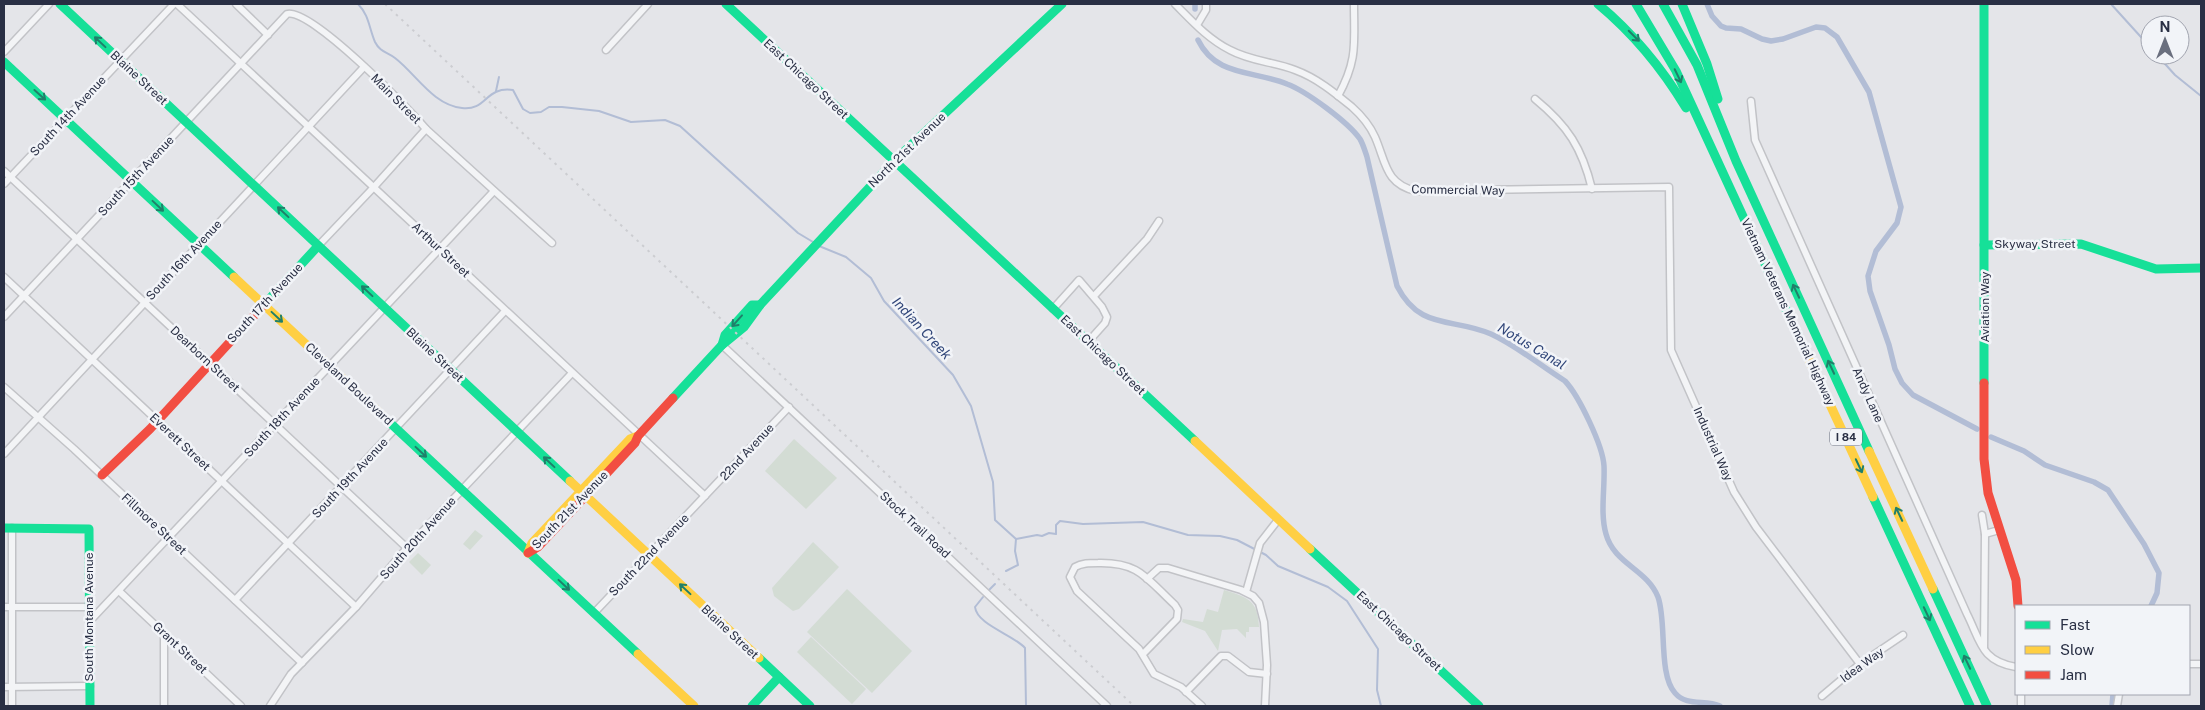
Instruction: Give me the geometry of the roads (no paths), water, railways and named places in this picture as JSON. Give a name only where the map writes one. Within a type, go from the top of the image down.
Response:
[{"type":"main road","name":"Blaine Street","points":[[60,4],[810,706]]},
{"type":"main road","name":"East Chicago Street","points":[[726,4],[1479,706]]},
{"type":"main road","name":"North 21st Avenue","points":[[760,305],[894,161],[1062,4]]},
{"type":"main road","points":[[1598,4],[1640,42],[1660,68],[1682,100],[1722,168]]},
{"type":"main road","name":"Vietnam Veterans Memorial Highway","points":[[1636,4],[1676,72],[1722,168],[1970,706]]},
{"type":"main road","name":"Vietnam Veterans Memorial Highway","points":[[1663,4],[1697,65],[1736,161],[1987,706]]},
{"type":"main road","points":[[1682,4],[1707,64],[1736,161]]},
{"type":"main road","name":"Aviation Way","points":[[1984,4],[1982,149],[1984,459],[1988,493],[2016,580],[2018,605]]},
{"type":"main road","name":"Cleveland Boulevard","points":[[4,62],[694,706]]},
{"type":"main road","name":"Skyway Street","points":[[1984,245],[2081,244],[2156,269],[2201,268]]},
{"type":"main road","name":"South 17th Avenue","points":[[102,475],[157,420],[318,246]]},
{"type":"main road","name":"South 21st Avenue","points":[[528,553],[538,547],[583,493],[635,444],[638,436],[722,345],[725,335],[752,305],[760,305]]},
{"type":"main road","name":"South Montana Avenue","points":[[8,528],[89,528],[90,706]]},
{"type":"main road","points":[[752,706],[779,677]]},
{"type":"street","points":[[4,52],[49,4]]},
{"type":"street","name":"South 14th Avenue","points":[[4,184],[120,60],[176,4]]},
{"type":"street","name":"Arthur Street","points":[[176,4],[374,187],[638,436],[705,496]]},
{"type":"street","points":[[236,4],[268,35]]},
{"type":"street","points":[[606,50],[648,4]]},
{"type":"street","name":"Commercial Way","points":[[1175,4],[1217,43],[1232,51],[1312,77],[1353,108],[1370,127],[1391,177],[1406,189],[1416,191],[1669,187]]},
{"type":"street","points":[[1196,25],[1206,10],[1206,4]]},
{"type":"street","points":[[1338,96],[1348,79],[1354,57],[1354,4]]},
{"type":"street","name":"Main Street","points":[[268,35],[287,14],[298,15],[331,36],[426,128],[552,243]]},
{"type":"street","name":"South 15th Avenue","points":[[4,317],[268,35]]},
{"type":"street","name":"South 16th Avenue","points":[[4,454],[364,67]]},
{"type":"street","points":[[1535,99],[1551,112],[1574,142],[1585,162],[1592,189]]},
{"type":"street","name":"Andy Lane","points":[[1751,101],[1755,140],[1984,650]]},
{"type":"street","name":"South 17th Avenue","points":[[318,246],[426,128]]},
{"type":"street","name":"Dearborn Street","points":[[4,171],[407,548]]},
{"type":"street","name":"Industrial Way","points":[[1669,187],[1671,350],[1734,492],[1756,527],[1860,664]]},
{"type":"street","name":"South 18th Avenue","points":[[89,622],[494,191]]},
{"type":"street","points":[[1094,296],[1147,239],[1159,220]]},
{"type":"street","name":"Everett Street","points":[[4,277],[356,606]]},
{"type":"street","points":[[1053,309],[1079,280],[1102,306],[1107,317],[1105,323],[1088,342]]},
{"type":"street","name":"South 19th Avenue","points":[[235,600],[505,311]]},
{"type":"street","name":"Stock Trail Road","points":[[722,345],[1107,706]]},
{"type":"street","name":"South 20th Avenue","points":[[270,706],[291,674],[572,373]]},
{"type":"street","name":"Fillmore Street","points":[[4,387],[102,475],[302,663]]},
{"type":"street","name":"22nd Avenue","points":[[705,496],[790,407]]},
{"type":"street","name":"South 22nd Avenue","points":[[594,613],[705,496]]},
{"type":"street","points":[[1982,514],[1984,534],[1984,650],[1993,660],[2015,667]]},
{"type":"street","points":[[1246,592],[1260,543],[1278,520]]},
{"type":"street","points":[[8,528],[12,607],[12,706]]},
{"type":"street","points":[[1984,534],[1999,530]]},
{"type":"street","points":[[1143,654],[1179,615],[1178,610],[1132,567],[1117,563],[1079,564],[1072,572],[1070,578],[1077,591],[1136,646],[1143,654],[1154,674],[1160,679],[1181,687],[1202,706]]},
{"type":"street","points":[[1147,579],[1159,568],[1168,568],[1246,592],[1259,602],[1263,610],[1267,674],[1265,706]]},
{"type":"street","name":"Grant Street","points":[[119,591],[240,706]]},
{"type":"street","points":[[4,607],[89,607]]},
{"type":"street","points":[[164,634],[164,706]]},
{"type":"street","name":"Idea Way","points":[[1822,696],[1860,664],[1904,635]]},
{"type":"street","points":[[1186,692],[1221,656],[1228,656],[1249,672],[1267,674]]},
{"type":"street","points":[[4,687],[90,686]]},
{"type":"waterway","name":"Indian Creek","points":[[358,4],[362,8],[379,48],[395,58],[442,101],[452,106],[470,108],[477,106],[497,92],[513,90],[523,109],[530,113],[541,112],[549,107],[562,107],[599,111],[631,122],[665,120],[680,126],[798,233],[813,242]]},
{"type":"waterway","name":"Notus Canal","points":[[1195,4],[1195,9]]},
{"type":"waterway","points":[[1707,4],[1712,16],[1721,26],[1741,29],[1762,39],[1771,41],[1783,39],[1816,27],[1825,28],[1837,37],[1869,92],[1901,207],[1897,223],[1876,251],[1868,276],[1870,291],[1889,345],[1895,369],[1902,383],[1913,395],[1977,429]]},
{"type":"waterway","points":[[2111,4],[2140,36]]},
{"type":"waterway","name":"Notus Canal","points":[[1198,40],[1215,61],[1225,66],[1236,71],[1287,84],[1305,93],[1337,116],[1360,139],[1367,157],[1397,286],[1406,300],[1416,310],[1438,320],[1477,329],[1501,339],[1565,381],[1571,388],[1589,422],[1603,457],[1603,518],[1610,544],[1616,553],[1653,587],[1658,597],[1661,608],[1666,674],[1670,684],[1675,693],[1685,700],[1720,706]]},
{"type":"waterway","points":[[2166,65],[2175,75],[2201,96]]},
{"type":"waterway","points":[[496,91],[499,77]]},
{"type":"waterway","name":"Indian Creek","points":[[819,246],[846,257],[871,278],[884,301],[953,375],[971,406],[993,482],[995,520],[1016,539],[1037,535],[1042,536],[1049,533],[1056,534],[1056,525],[1060,521],[1083,524],[1143,522],[1188,535],[1220,536],[1237,540],[1266,555],[1278,566],[1328,587],[1347,601],[1378,649],[1377,690],[1381,706]]},
{"type":"waterway","points":[[1991,437],[2024,451],[2045,465],[2094,482],[2108,490],[2144,544],[2159,573],[2157,593],[2151,605]]},
{"type":"waterway","points":[[1006,571],[1018,565],[1015,551],[1016,539]]},
{"type":"waterway","points":[[989,590],[995,584]]},
{"type":"waterway","points":[[983,597],[975,607],[977,613],[982,619],[1025,648],[1026,706]]},
{"type":"waterway","points":[[2112,706],[2113,695]]},
{"type":"railway","points":[[385,4],[1134,706]]}]
